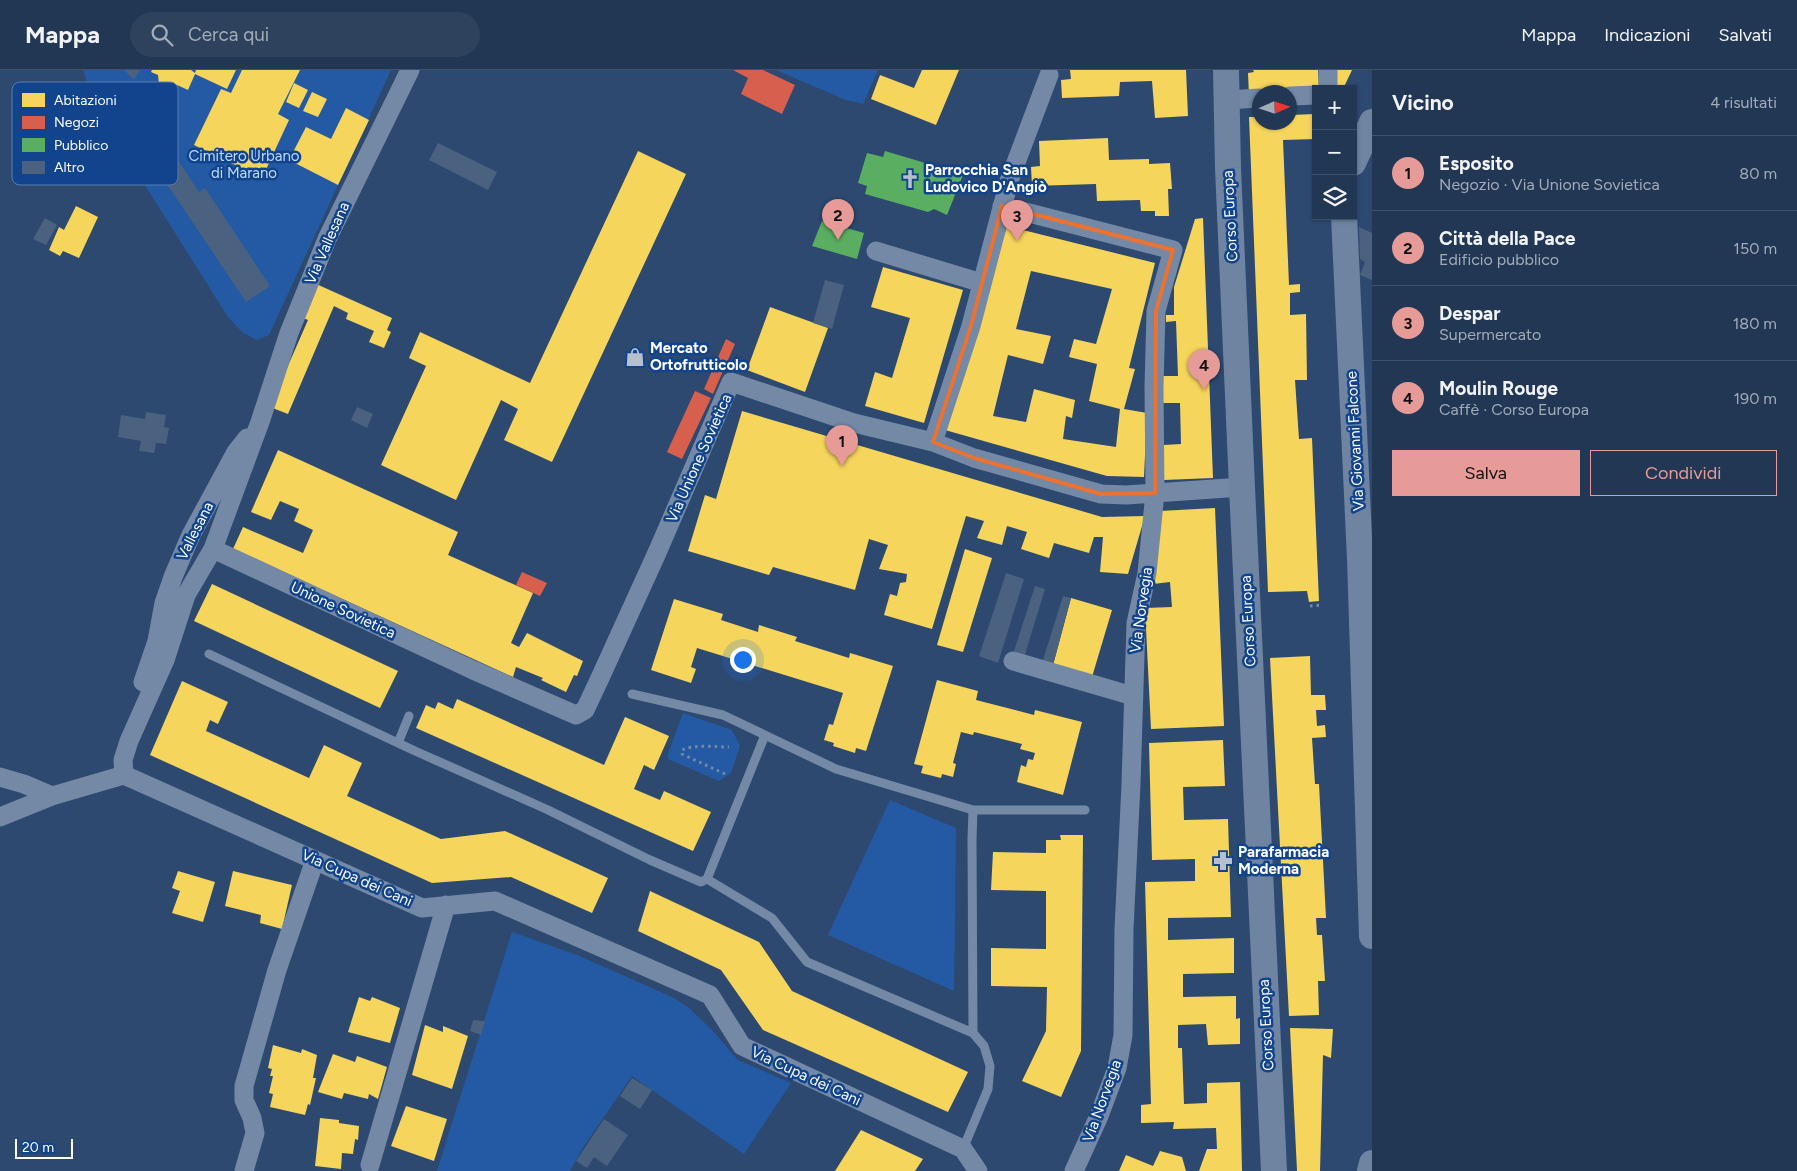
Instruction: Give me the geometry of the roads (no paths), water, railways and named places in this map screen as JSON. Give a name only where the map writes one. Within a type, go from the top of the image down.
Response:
[{"type":"main road","name":"Corso Europa","points":[[1226,70],[1228,168],[1274,1171]]},
{"type":"main road","points":[[1357,154],[1372,122]]},
{"type":"main road","name":"Via Giovanni Falcone","points":[[1344,220],[1361,568],[1372,936]]},
{"type":"main road","points":[[1370,1171],[1372,1162]]},
{"type":"street","name":"Via Vallesana","points":[[260,422],[289,333],[327,239],[410,70]]},
{"type":"street","points":[[1328,70],[1328,85]]},
{"type":"street","points":[[933,442],[971,326],[1002,206],[1031,119],[1049,74]]},
{"type":"street","points":[[1297,96],[1312,95]]},
{"type":"street","points":[[1226,100],[1252,98]]},
{"type":"street","name":"Via Norvegia","points":[[1002,206],[1173,250],[1156,311],[1154,388],[1155,493],[1147,573],[1136,623],[1124,929],[1123,1035],[1117,1068],[1099,1116],[1074,1171]]},
{"type":"street","points":[[876,252],[982,283]]},
{"type":"street","name":"Via Unione Sovietica","points":[[472,670],[576,714],[585,710],[656,555],[731,382],[854,423],[933,442],[974,458],[1101,494],[1126,495],[1242,487]]},
{"type":"street","name":"Vallesana","points":[[213,548],[260,422]]},
{"type":"street","name":"Vallesana","points":[[124,775],[114,743],[128,717],[152,656],[157,641],[164,603],[173,577],[192,535],[236,452],[260,422]]},
{"type":"street","points":[[0,817],[52,796],[124,775],[123,760],[129,741],[165,660],[186,595],[213,548]]},
{"type":"street","name":"Unione Sovietica","points":[[213,548],[472,670]]},
{"type":"street","points":[[1013,661],[1133,696]]},
{"type":"street","name":"Via Cupa dei Cani","points":[[124,775],[422,908],[495,901],[710,995],[742,1046],[963,1149]]},
{"type":"street","points":[[0,777],[24,784],[52,796]]},
{"type":"street","points":[[244,1171],[255,1133],[252,1118],[244,1100],[244,1086],[277,970],[314,860]]},
{"type":"street","points":[[370,1164],[446,905]]},
{"type":"street","points":[[963,1149],[978,1171]]},
{"type":"lane","points":[[210,654],[415,751],[546,809],[650,860],[701,882],[707,879],[766,735]]},
{"type":"lane","points":[[632,694],[723,714],[836,769],[973,810],[1085,810]]},
{"type":"lane","points":[[398,743],[409,716]]},
{"type":"lane","points":[[973,810],[973,1033]]},
{"type":"lane","points":[[707,879],[772,918],[807,962],[973,1033],[984,1046],[990,1066],[988,1090],[963,1149]]},
{"type":"place","name":"Parrocchia San Ludovico D'Angiò","points":[[910,179]]},
{"type":"place","name":"Città della Pace","points":[[838,240]]},
{"type":"place","name":"Despar","points":[[1017,241]]},
{"type":"place","name":"Mercato Ortofrutticolo","points":[[635,357]]},
{"type":"place","name":"Moulin Rouge","points":[[1204,390]]},
{"type":"place","name":"Esposito","points":[[842,466]]},
{"type":"place","name":"Parafarmacia Moderna","points":[[1223,861]]},
{"type":"park label","name":"Cimitero Urbano di Marano","points":[[244,164]]}]
